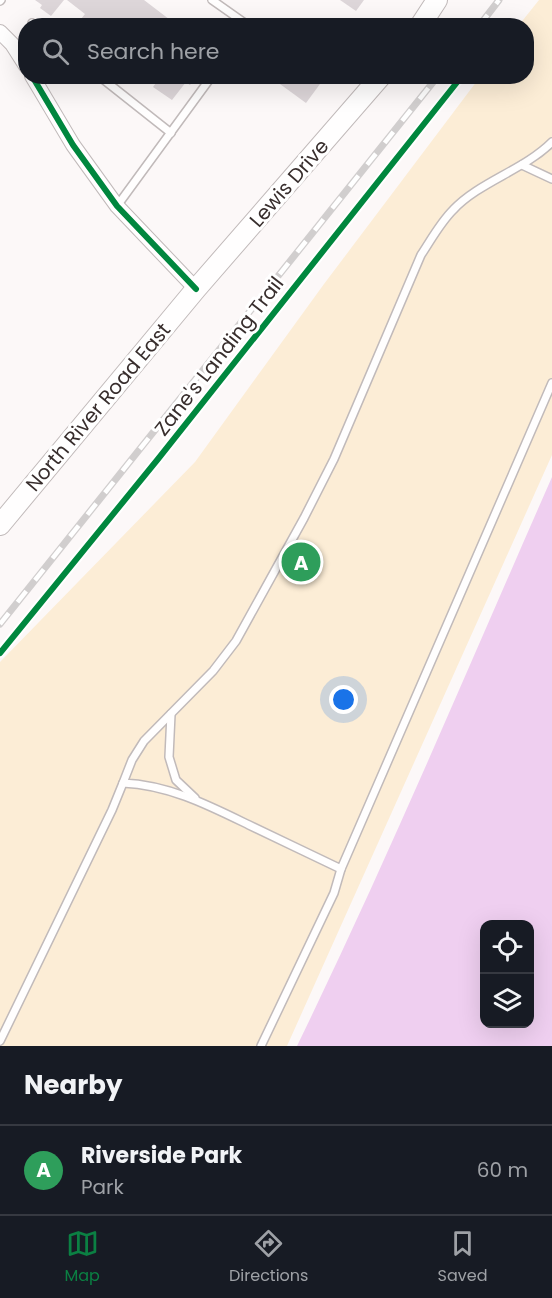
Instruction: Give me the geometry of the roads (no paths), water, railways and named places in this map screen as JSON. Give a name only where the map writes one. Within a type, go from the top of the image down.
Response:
[{"type":"main road","points":[[425,18],[437,0]]},
{"type":"main road","name":"Lewis Drive","points":[[196,289],[374,84]]},
{"type":"main road","name":"North River Road East","points":[[0,525],[196,289]]},
{"type":"street","points":[[0,32],[18,54]]},
{"type":"street","points":[[37,84],[73,145],[117,206],[196,289]]},
{"type":"lane","points":[[212,0],[238,18]]},
{"type":"lane","points":[[109,84],[171,133]]},
{"type":"lane","points":[[117,206],[206,84]]},
{"type":"lane","points":[[0,1041],[112,810],[132,760],[144,741],[213,671],[236,641],[304,518],[351,421],[421,255],[454,208],[540,154],[552,142]]},
{"type":"lane","points":[[522,165],[552,178]]},
{"type":"lane","points":[[261,1046],[334,893],[341,869],[552,383]]},
{"type":"lane","points":[[171,714],[169,757],[176,780],[197,800]]},
{"type":"lane","points":[[123,783],[166,789],[197,800],[341,869]]},
{"type":"railway","points":[[485,18],[499,0]]},
{"type":"railway","points":[[0,624],[432,84]]},
{"type":"place","name":"Riverside Park","points":[[301,562]]}]
